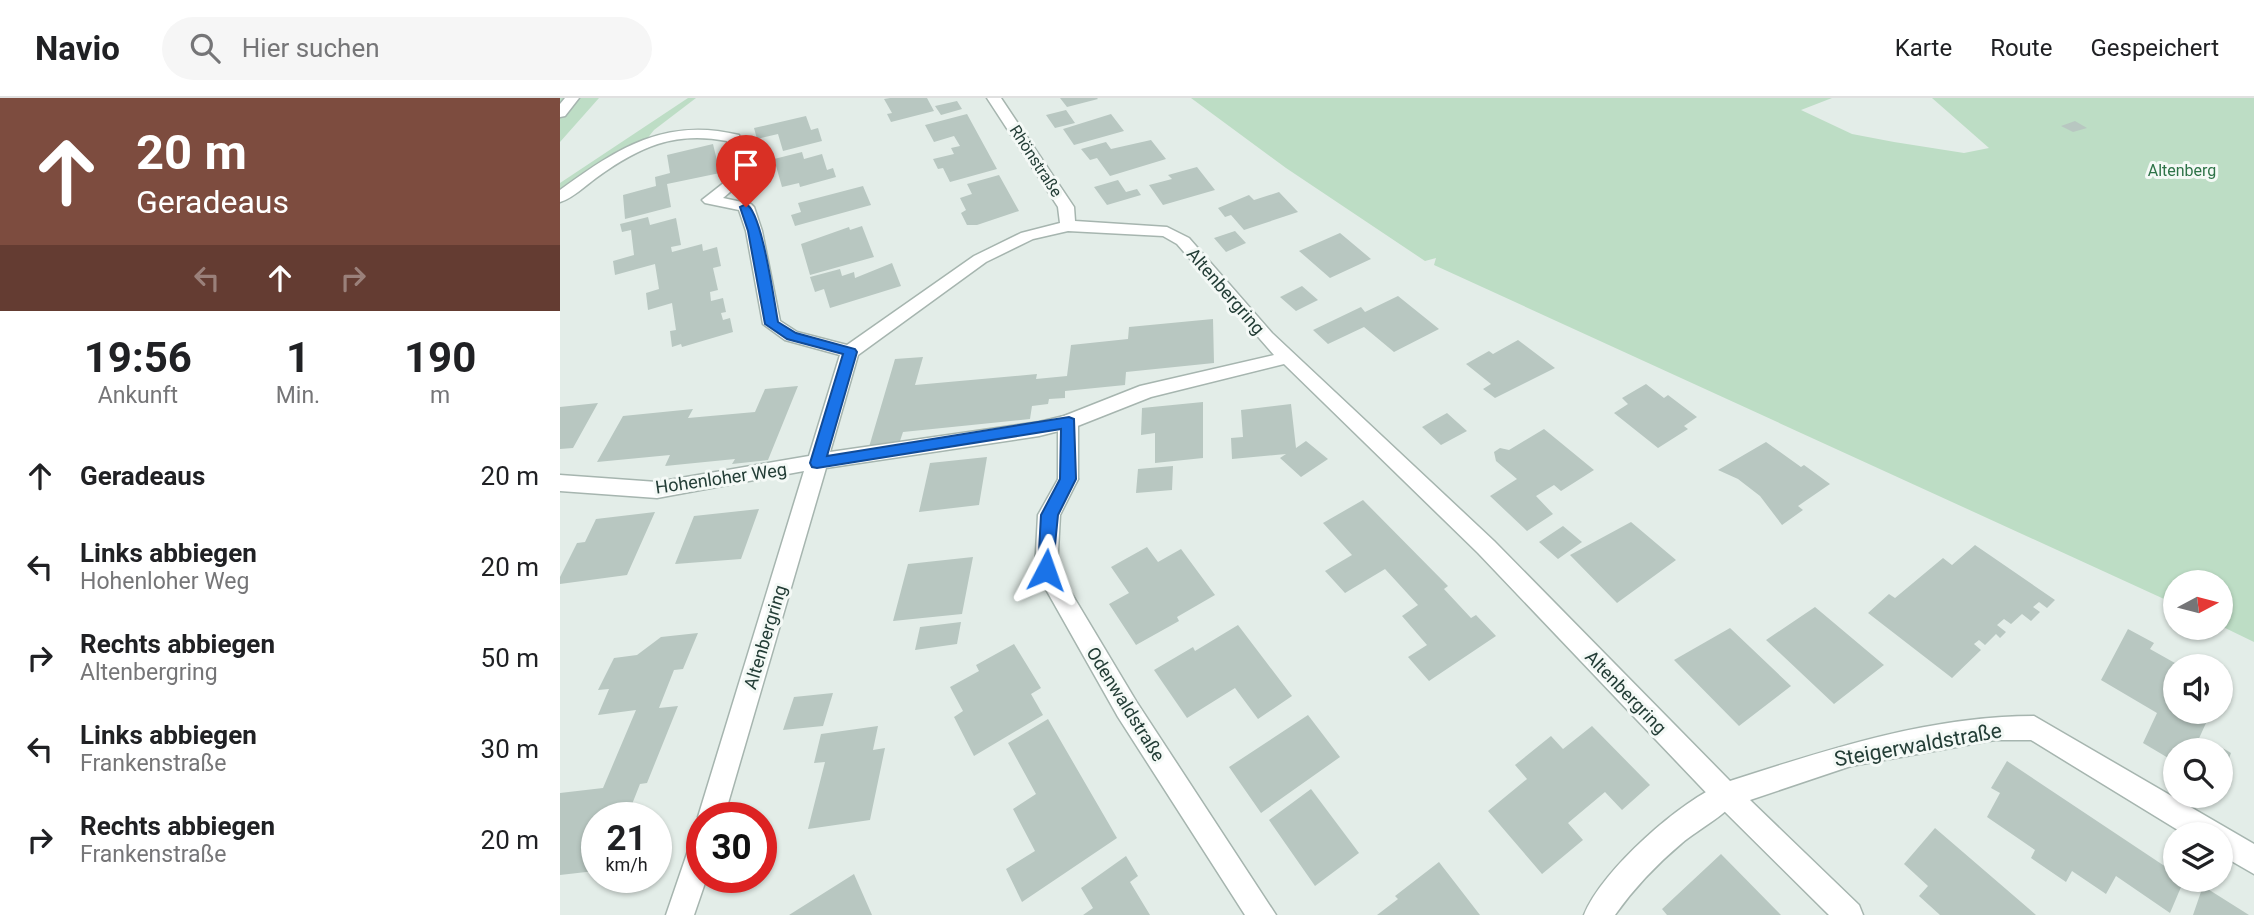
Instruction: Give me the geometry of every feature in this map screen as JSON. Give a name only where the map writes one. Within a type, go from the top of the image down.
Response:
[{"type":"street","points":[[560,113],[572,98]]},
{"type":"street","name":"Rhönstraße","points":[[994,98],[1066,207],[1068,226]]},
{"type":"street","points":[[560,197],[646,140],[681,132],[709,131],[734,138],[738,179],[710,200],[746,207],[754,231],[772,324],[792,336],[850,352]]},
{"type":"street","name":"Altenbergring","points":[[715,802],[850,352],[920,299],[980,259],[1027,236],[1068,226],[1167,232],[1183,241],[1266,337],[1486,547],[1726,795],[1849,915]]},
{"type":"street","name":"Hohenloher Weg","points":[[560,483],[657,489],[1069,422],[1147,391],[1244,370],[1288,357]]},
{"type":"street","name":"Odenwaldstraße","points":[[1069,422],[1068,479],[1049,515],[1046,570],[1127,709],[1262,915]]},
{"type":"street","name":"Steigerwaldstraße","points":[[1598,915],[1618,885],[1702,809],[1726,795],[1851,754],[1995,729],[2034,728],[2190,822]]},
{"type":"street","points":[[2233,847],[2254,860]]},
{"type":"street","points":[[681,915],[688,893]]},
{"type":"green space","points":[[560,98],[599,98],[560,142]]},
{"type":"green space","points":[[688,98],[696,98],[654,130],[646,140],[560,197],[560,183]]},
{"type":"green space","name":"Altenberg","points":[[1191,98],[1832,98],[1801,110],[1852,134],[1964,153],[1989,148],[1932,98],[2254,98],[2254,642],[2233,632],[2233,570],[2163,570],[2163,599],[1434,265],[1436,258],[1425,261],[1286,168]]},
{"type":"building","points":[[927,98],[934,111],[891,122],[887,114],[892,113],[884,99]]},
{"type":"building","points":[[1060,98],[1097,98],[1098,99],[1067,107]]},
{"type":"building","points":[[957,101],[962,109],[941,115],[935,106]]},
{"type":"building","points":[[1066,110],[1075,123],[1055,128],[1046,115]]},
{"type":"building","points":[[967,114],[997,169],[950,182],[943,168],[938,169],[933,159],[954,154],[951,148],[960,146],[954,136],[934,142],[925,125]]},
{"type":"building","points":[[1111,114],[1124,131],[1074,145],[1063,129]]},
{"type":"building","points":[[806,116],[811,130],[818,128],[822,141],[783,151],[778,134],[757,139],[754,128]]},
{"type":"building","points":[[2075,121],[2087,128],[2073,132],[2061,126]]},
{"type":"building","points":[[1151,140],[1166,159],[1110,176],[1097,158],[1090,160],[1081,149],[1106,142],[1111,149]]},
{"type":"building","points":[[713,144],[720,173],[667,184],[671,207],[625,219],[623,195],[656,186],[655,177],[670,173],[667,155]]},
{"type":"building","points":[[802,152],[804,159],[822,154],[827,170],[833,168],[836,177],[800,187],[799,183],[782,187],[774,159]]},
{"type":"building","points":[[1197,167],[1215,190],[1163,205],[1149,185],[1172,179],[1168,175]]},
{"type":"building","points":[[999,175],[1019,211],[977,225],[967,225],[961,213],[966,210],[960,198],[972,194],[967,184]]},
{"type":"building","points":[[1118,180],[1126,192],[1137,189],[1141,195],[1107,205],[1094,187]]},
{"type":"building","points":[[863,186],[871,205],[795,226],[791,215],[801,212],[798,203]]},
{"type":"building","points":[[1279,192],[1298,212],[1244,230],[1231,215],[1225,217],[1218,208],[1249,195],[1254,200]]},
{"type":"building","points":[[648,217],[650,225],[676,218],[681,245],[671,247],[672,252],[702,244],[703,251],[717,247],[721,266],[713,268],[718,290],[710,292],[711,301],[723,298],[726,312],[721,313],[723,320],[730,318],[733,332],[682,347],[681,344],[672,347],[670,331],[676,330],[672,303],[648,310],[646,293],[659,289],[655,264],[615,275],[613,261],[634,255],[631,230],[622,232],[620,224]]},
{"type":"building","points":[[862,226],[874,257],[810,275],[801,244],[849,227],[850,230]]},
{"type":"building","points":[[1235,231],[1246,243],[1226,252],[1214,238]]},
{"type":"building","points":[[1340,233],[1371,259],[1330,278],[1299,251]]},
{"type":"building","points":[[892,263],[901,286],[830,308],[824,289],[815,292],[810,277],[840,269],[842,276],[854,272],[855,278]]},
{"type":"building","points":[[1302,286],[1318,300],[1296,311],[1280,297]]},
{"type":"building","points":[[1398,296],[1439,329],[1394,352],[1364,327],[1328,344],[1313,330],[1361,307],[1365,312]]},
{"type":"building","points":[[1213,319],[1214,363],[1126,372],[1125,385],[1065,391],[1065,398],[1049,399],[1048,404],[1032,406],[1030,419],[903,432],[899,444],[869,447],[895,359],[923,357],[915,385],[1037,374],[1036,379],[1067,376],[1071,345],[1128,339],[1129,327]]},
{"type":"building","points":[[1518,340],[1555,368],[1495,398],[1483,389],[1491,384],[1466,364],[1489,351],[1493,354]]},
{"type":"building","points":[[1646,384],[1664,398],[1668,395],[1697,417],[1684,426],[1688,429],[1658,448],[1614,413],[1628,404],[1622,398]]},
{"type":"building","points":[[798,386],[768,460],[732,464],[735,459],[665,466],[670,455],[597,462],[623,416],[693,409],[688,418],[755,412],[765,389]]},
{"type":"building","points":[[1203,402],[1203,458],[1155,463],[1155,433],[1141,435],[1142,408]]},
{"type":"building","points":[[598,403],[573,448],[560,449],[560,407]]},
{"type":"building","points":[[1291,404],[1296,448],[1306,441],[1328,459],[1301,477],[1280,458],[1286,454],[1232,459],[1231,438],[1243,437],[1241,410]]},
{"type":"building","points":[[1447,413],[1467,431],[1441,445],[1422,427]]},
{"type":"building","points":[[1544,429],[1594,470],[1561,491],[1554,485],[1536,496],[1553,514],[1527,531],[1490,496],[1517,479],[1496,461],[1494,452],[1500,448],[1509,450]]},
{"type":"building","points":[[1766,442],[1830,484],[1798,506],[1803,510],[1782,525],[1760,496],[1738,479],[1718,470]]},
{"type":"building","points":[[987,457],[979,505],[919,512],[930,463]]},
{"type":"building","points":[[1173,466],[1172,490],[1136,493],[1138,469]]},
{"type":"building","points":[[1363,500],[1448,586],[1444,589],[1471,618],[1476,615],[1496,636],[1429,681],[1408,657],[1427,645],[1402,616],[1418,605],[1385,569],[1345,593],[1325,571],[1352,555],[1323,523]]},
{"type":"building","points":[[759,509],[741,559],[675,564],[694,516]]},
{"type":"building","points":[[655,512],[627,575],[560,584],[560,577],[577,543],[585,542],[596,519]]},
{"type":"building","points":[[1631,522],[1676,560],[1617,603],[1570,555]]},
{"type":"building","points":[[1563,526],[1582,542],[1558,559],[1539,542]]},
{"type":"building","points":[[1975,545],[2055,600],[2047,608],[2039,602],[2033,607],[2040,612],[2031,621],[2022,614],[2011,624],[2004,619],[1997,625],[2006,632],[2000,638],[1996,634],[1985,645],[1979,640],[1974,644],[1981,650],[1952,678],[1868,613],[1889,594],[1895,598],[1943,558],[1952,565]]},
{"type":"building","points":[[1147,547],[1158,562],[1181,549],[1215,595],[1177,617],[1179,621],[1136,645],[1109,604],[1129,593],[1111,567]]},
{"type":"building","points":[[973,557],[962,614],[893,621],[908,564]]},
{"type":"building","points":[[1815,607],[1884,665],[1834,704],[1766,640]]},
{"type":"building","points":[[961,622],[957,644],[915,650],[920,627]]},
{"type":"building","points":[[1238,625],[1292,696],[1258,719],[1235,688],[1187,718],[1154,670],[1193,647],[1195,651]]},
{"type":"building","points":[[1730,628],[1791,686],[1739,726],[1674,660]]},
{"type":"building","points":[[2128,629],[2154,643],[2150,649],[2163,656],[2163,724],[2206,724],[2199,738],[2163,738],[2163,755],[2143,743],[2157,713],[2101,680]]},
{"type":"building","points":[[698,633],[683,669],[674,670],[659,708],[678,706],[647,783],[640,784],[633,802],[581,802],[581,873],[560,875],[560,793],[603,788],[636,710],[598,715],[609,689],[598,690],[614,658],[637,655],[661,637]]},
{"type":"building","points":[[1014,644],[1041,688],[1031,694],[1043,715],[974,756],[954,717],[963,711],[950,687],[979,671],[976,665]]},
{"type":"building","points":[[833,693],[823,726],[783,730],[794,697]]},
{"type":"building","points":[[1308,715],[1340,757],[1261,813],[1229,767]]},
{"type":"building","points":[[1048,719],[1117,838],[1022,902],[1006,869],[1035,851],[1013,809],[1036,794],[1008,743]]},
{"type":"building","points":[[878,726],[873,750],[885,748],[870,820],[808,829],[825,762],[814,763],[821,734]]},
{"type":"building","points":[[1592,726],[1650,785],[1622,810],[1605,792],[1568,823],[1583,840],[1542,874],[1488,811],[1527,779],[1515,765],[1551,736],[1563,749]]},
{"type":"building","points":[[2007,761],[2163,865],[2163,892],[2179,892],[2170,913],[2116,876],[2106,894],[2072,871],[2066,882],[2031,858],[2035,850],[1987,817],[2000,793],[1991,788]]},
{"type":"building","points":[[1311,789],[1359,853],[1315,886],[1269,820]]},
{"type":"building","points":[[1935,828],[2036,915],[1940,915],[1919,896],[1928,886],[1904,864]]},
{"type":"building","points":[[1721,854],[1781,915],[1667,915],[1662,909]]},
{"type":"building","points":[[1126,856],[1138,876],[1130,882],[1150,915],[1083,915],[1093,908],[1081,888]]},
{"type":"building","points":[[1439,862],[1480,915],[1377,915],[1398,899],[1395,896]]},
{"type":"building","points":[[854,874],[872,915],[789,915]]},
{"type":"building","points":[[2201,892],[2213,892],[2249,915],[2193,915]]},
{"type":"route","points":[[746,207],[754,231],[772,324],[792,336],[850,352],[817,463],[1069,422],[1068,479],[1049,515],[1046,570]]}]
